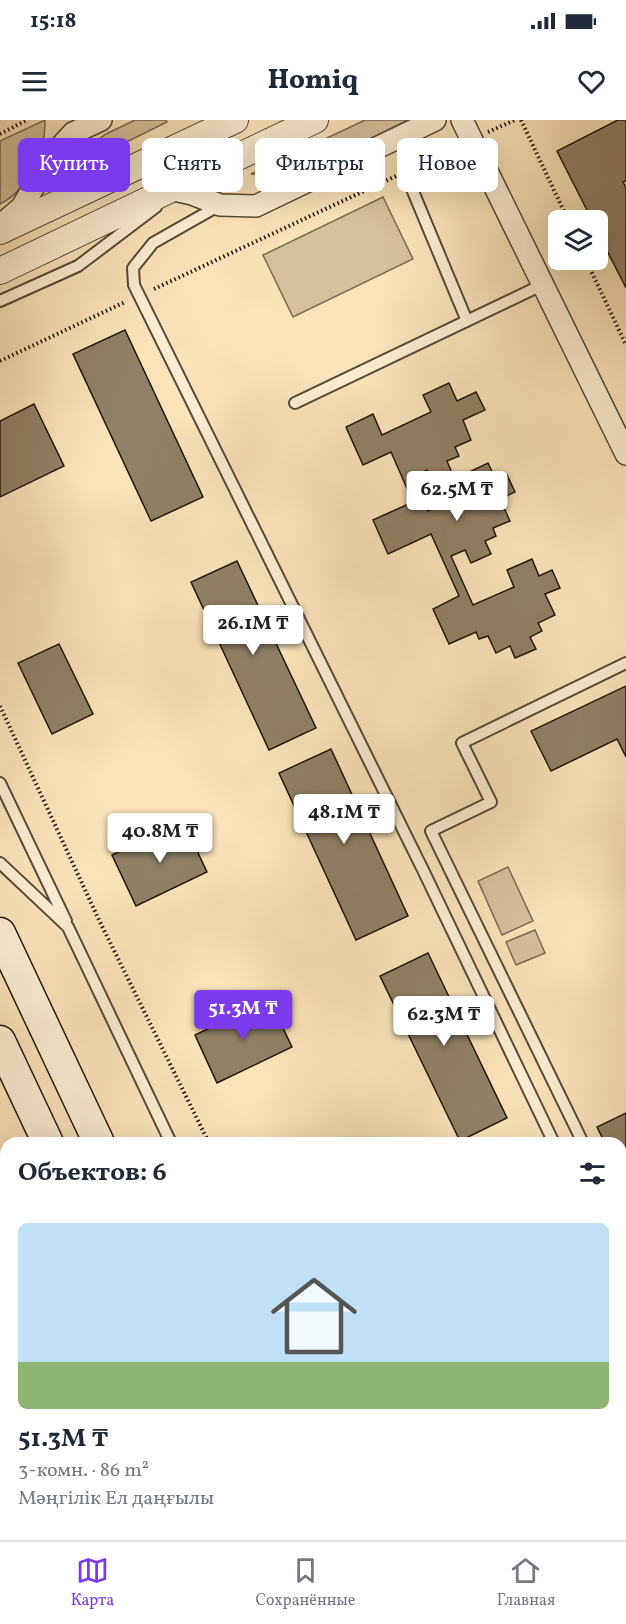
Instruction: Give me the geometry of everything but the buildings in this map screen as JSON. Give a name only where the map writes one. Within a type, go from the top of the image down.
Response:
[{"type":"main road","points":[[0,933],[96,1137]]},
{"type":"main road","points":[[0,1041],[7,1064],[45,1137]]},
{"type":"street","points":[[0,226],[22,207],[70,127],[101,120]]},
{"type":"street","points":[[0,231],[235,120]]},
{"type":"street","points":[[243,154],[315,120]]},
{"type":"street","points":[[183,192],[220,205],[256,206],[435,120]]},
{"type":"street","points":[[462,120],[626,453]]},
{"type":"street","points":[[0,271],[170,192]]},
{"type":"lane","points":[[0,301],[78,266],[171,192]]},
{"type":"lane","points":[[413,192],[467,321]]},
{"type":"lane","points":[[220,205],[153,243],[133,268],[134,285],[424,872],[551,1137]]},
{"type":"lane","points":[[296,403],[544,284]]},
{"type":"lane","points":[[580,1137],[431,831],[491,802],[462,743],[626,663]]},
{"type":"lane","points":[[0,783],[168,1137]]},
{"type":"lane","points":[[0,863],[68,927]]},
{"type":"path","points":[[0,134],[18,122],[27,120]]},
{"type":"path","points":[[487,133],[515,120]]},
{"type":"path","points":[[521,120],[563,210]]},
{"type":"path","points":[[153,289],[397,175]]},
{"type":"path","points":[[591,270],[626,345]]},
{"type":"path","points":[[0,361],[129,300]]},
{"type":"path","points":[[0,705],[99,920],[206,1137]]},
{"type":"shaded area","points":[[45,120],[44,138],[18,138],[18,190],[0,204],[0,141]]},
{"type":"shaded area","points":[[135,120],[166,120],[167,122],[130,140],[130,138],[100,138]]},
{"type":"shaded area","points":[[365,120],[408,120],[372,138],[327,138]]},
{"type":"shaded area","points":[[383,197],[413,259],[293,317],[263,255]]},
{"type":"shaded area","points":[[508,867],[533,921],[502,935],[478,881]]},
{"type":"shaded area","points":[[535,930],[545,953],[516,965],[506,942]]}]
